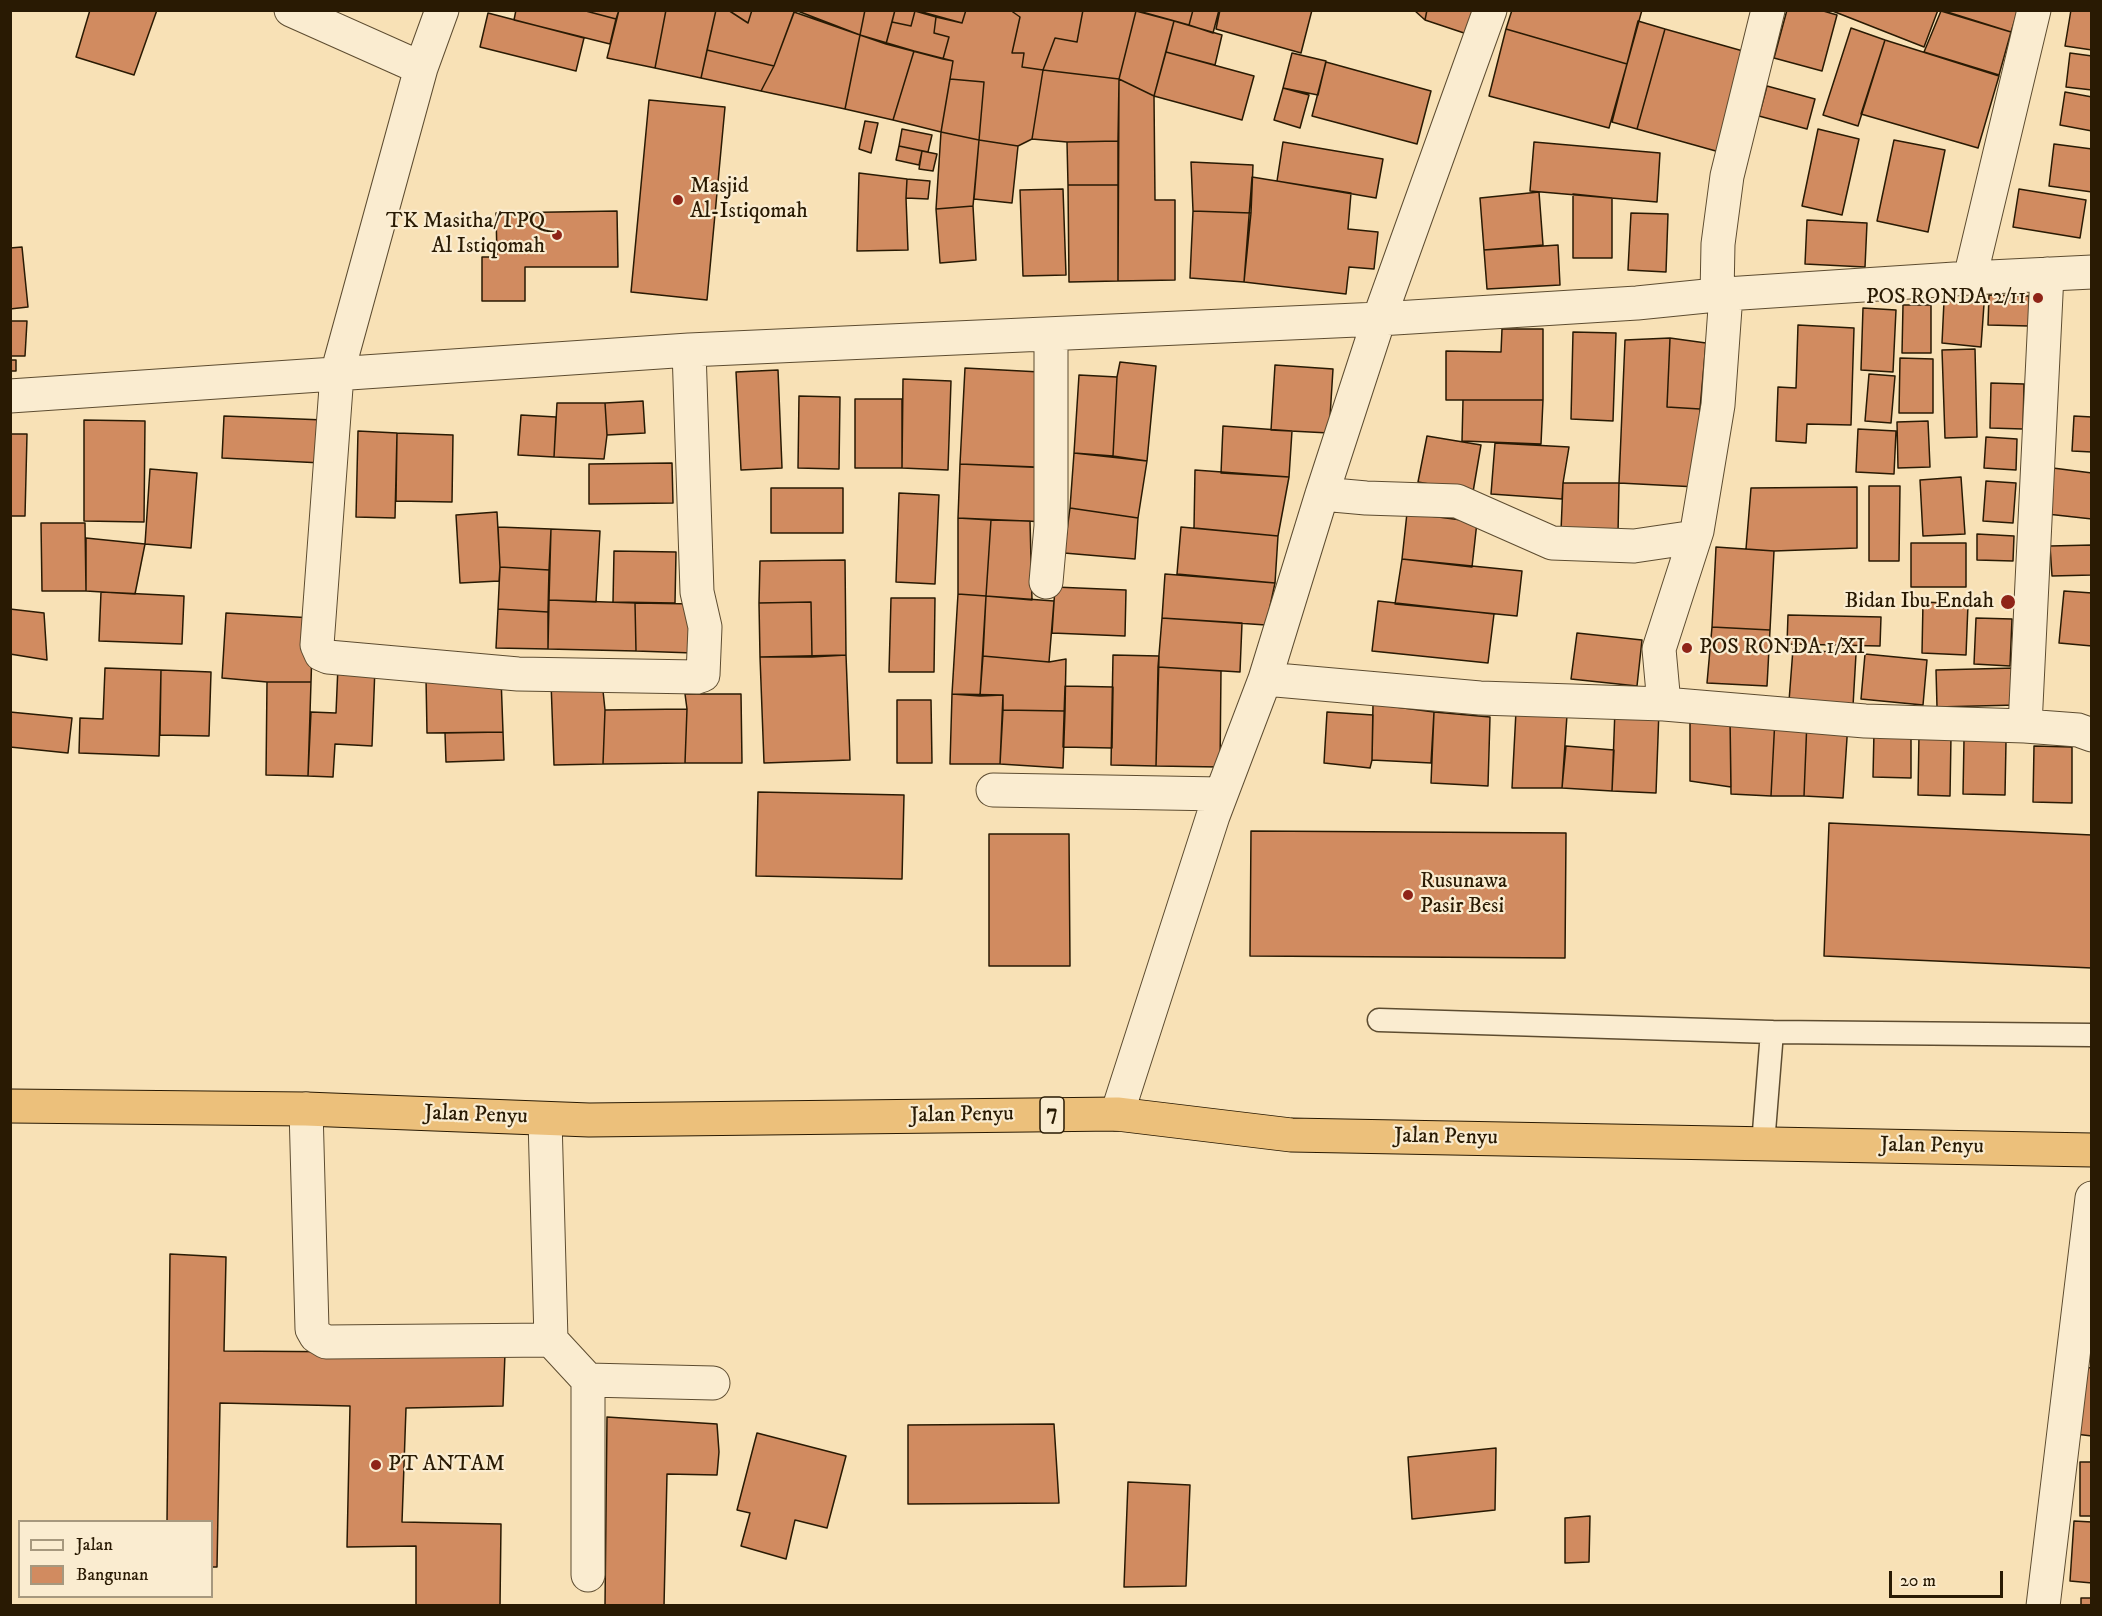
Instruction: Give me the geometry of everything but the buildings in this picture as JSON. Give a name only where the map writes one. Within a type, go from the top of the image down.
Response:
[{"type":"highway","name":"Jalan Penyu","points":[[10,1106],[306,1109],[601,1120],[1117,1114],[1291,1135],[2091,1150]]},
{"type":"street","points":[[291,10],[421,68]]},
{"type":"street","points":[[442,10],[421,68],[337,374],[317,645],[321,654],[328,657],[518,674],[697,677],[704,674],[705,627],[697,592],[690,350]]},
{"type":"street","points":[[1117,1114],[1221,794],[1265,680],[1322,494],[1380,319],[1490,10]]},
{"type":"street","points":[[1664,704],[1659,649],[1695,537],[1718,405],[1721,295],[1718,244],[1727,176],[1768,10]]},
{"type":"street","points":[[1970,278],[2034,10]]},
{"type":"street","points":[[10,396],[690,350],[1380,319],[1970,278],[2091,272]]},
{"type":"street","points":[[2025,726],[2047,274]]},
{"type":"street","points":[[1046,582],[1051,526],[1051,334]]},
{"type":"street","points":[[1322,494],[1457,501],[1552,543],[1634,546],[1695,537]]},
{"type":"street","points":[[1265,680],[1480,698],[1664,704],[1865,721],[2025,726],[2078,730],[2091,735]]},
{"type":"street","points":[[993,790],[1221,794]]},
{"type":"street","points":[[306,1109],[312,1329],[316,1336],[326,1342],[551,1340]]},
{"type":"street","points":[[544,1119],[551,1340],[588,1380],[588,1575]]},
{"type":"street","points":[[2043,1605],[2091,1198]]},
{"type":"street","points":[[588,1380],[713,1383]]},
{"type":"lane","points":[[1379,1020],[1772,1032],[2091,1035]]},
{"type":"lane","points":[[1763,1144],[1772,1032]]},
{"type":"place","name":"Masjid Al-Istiqomah","points":[[678,200]]},
{"type":"place","name":"TK Masitha/TPQ Al Istiqomah","points":[[557,235]]},
{"type":"place","name":"POS RONDA 2/11","points":[[2038,298]]},
{"type":"place","name":"Bidan Ibu Endah","points":[[2008,602]]},
{"type":"place","name":"POS RONDA 1/XI","points":[[1687,648]]},
{"type":"place","name":"Rusunawa Pasir Besi","points":[[1408,895]]},
{"type":"place","name":"PT ANTAM","points":[[376,1465]]}]
